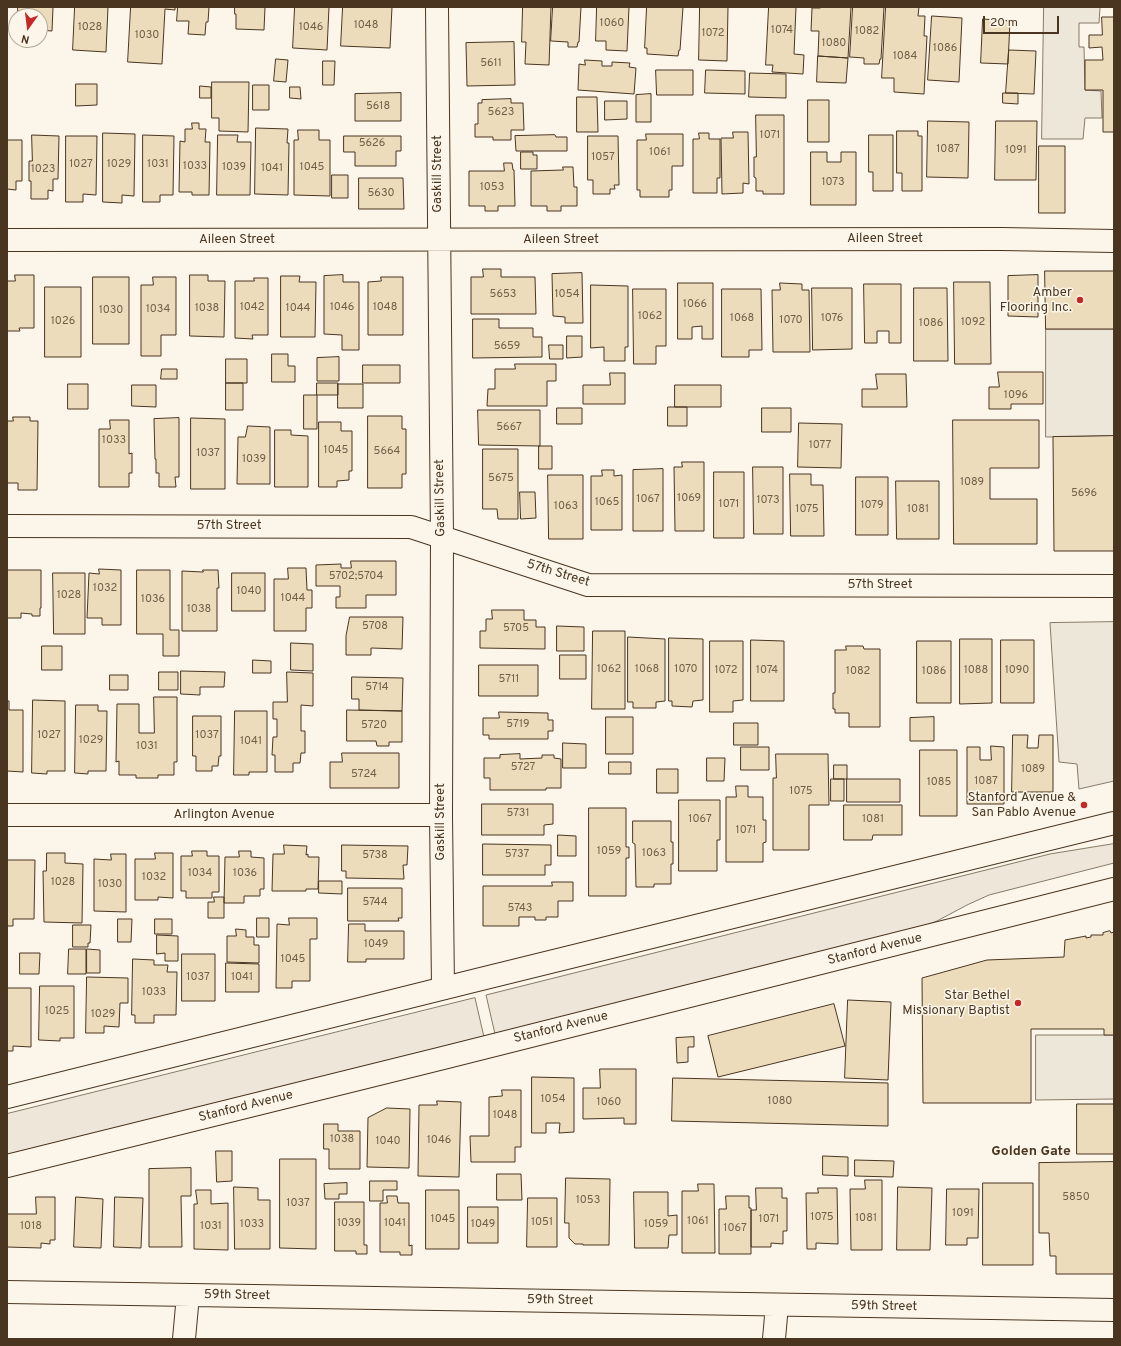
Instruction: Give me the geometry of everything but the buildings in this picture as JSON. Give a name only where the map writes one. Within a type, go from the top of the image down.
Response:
[{"type":"street","name":"Gaskill Street","points":[[437,7],[442,537],[441,814],[443,988]]},
{"type":"street","name":"Aileen Street","points":[[7,240],[1114,240]]},
{"type":"street","name":"57th Street","points":[[7,526],[411,527],[588,585],[1114,586]]},
{"type":"street","name":"Arlington Avenue","points":[[7,815],[441,814]]},
{"type":"street","points":[[7,1097],[1114,823]]},
{"type":"street","name":"Stanford Avenue","points":[[7,1166],[1114,889]]},
{"type":"street","name":"59th Street","points":[[7,1292],[1114,1310]]},
{"type":"street","points":[[184,1339],[188,1295]]},
{"type":"street","points":[[774,1339],[777,1305]]},
{"type":"shaded area","points":[[1044,7],[1100,7],[1099,23],[1079,23],[1079,47],[1084,47],[1085,90],[1101,91],[1102,118],[1085,118],[1083,139],[1042,139]]},
{"type":"shaded area","points":[[1046,329],[1114,329],[1114,436],[1046,437]]},
{"type":"shaded area","points":[[1114,622],[1114,781],[1079,789],[1077,764],[1059,762],[1050,623]]},
{"type":"shaded area","points":[[1114,844],[1114,863],[989,895],[937,921],[915,930],[495,1034],[486,995],[1050,854]]},
{"type":"shaded area","points":[[475,998],[484,1037],[7,1155],[7,1114]]},
{"type":"shaded area","points":[[1036,1035],[1114,1035],[1114,1099],[1036,1100]]},
{"type":"place","name":"Amber Flooring Inc.","points":[[1080,300]]},
{"type":"place","name":"Stanford Avenue & San Pablo Avenue","points":[[1084,805]]},
{"type":"place","name":"Star Bethel Missionary Baptist","points":[[1018,1003]]},
{"type":"district","name":"Golden Gate","points":[[1031,1152]]}]
